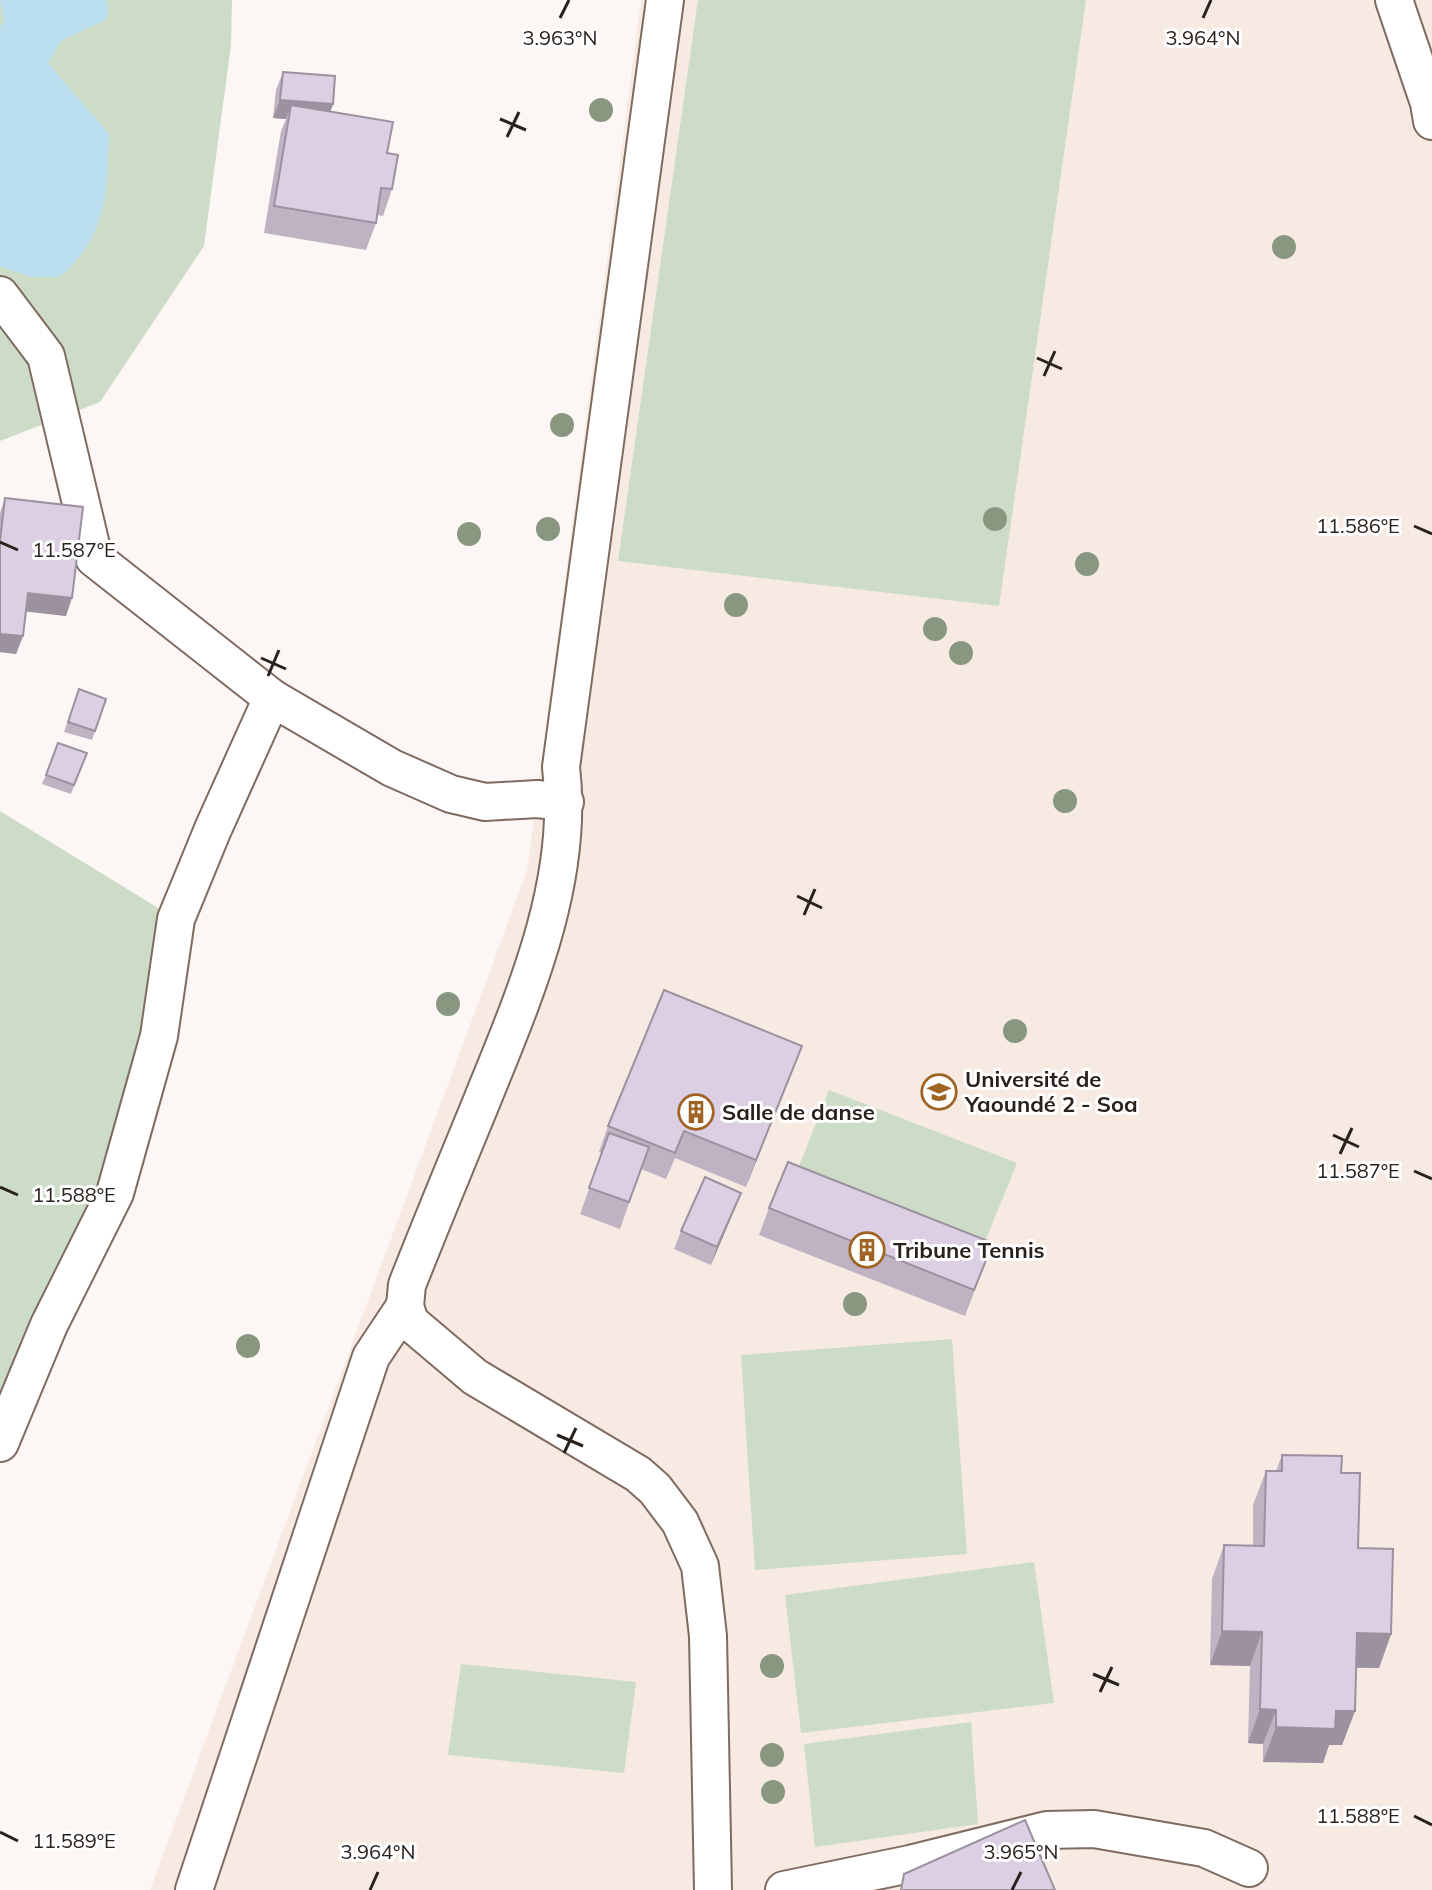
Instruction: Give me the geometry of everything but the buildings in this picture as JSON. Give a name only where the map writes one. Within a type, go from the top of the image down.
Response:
[{"type":"street","points":[[665,0],[561,767],[565,802],[557,878],[539,947],[504,1047],[407,1285],[405,1306],[410,1322],[475,1377],[638,1474],[655,1489],[680,1522],[700,1566],[708,1636],[713,1890]]},
{"type":"street","points":[[1394,0],[1429,103],[1432,121]]},
{"type":"street","points":[[0,295],[46,356],[94,558],[272,698],[392,768],[451,794],[485,802],[537,799],[565,802]]},
{"type":"street","points":[[0,1443],[49,1325],[115,1193],[159,1036],[176,919],[272,698]]},
{"type":"street","points":[[194,1890],[371,1357],[405,1306]]},
{"type":"street","points":[[784,1890],[910,1864],[1047,1830],[1094,1829],[1204,1848],[1249,1868]]},
{"type":"shaded area","name":"Université de Yaoundé 2 - Soa","points":[[641,0],[1432,0],[1432,1890],[150,1890],[527,871]]},
{"type":"green space","points":[[0,0],[232,0],[231,45],[204,246],[100,402],[0,441]]},
{"type":"green space","points":[[698,0],[1086,0],[999,606],[618,561]]},
{"type":"green space","points":[[0,811],[176,919],[159,1036],[0,1443]]},
{"type":"green space","points":[[829,1090],[1017,1163],[975,1266],[789,1192]]},
{"type":"green space","points":[[952,1339],[967,1554],[755,1570],[741,1355]]},
{"type":"green space","points":[[1034,1562],[1054,1703],[801,1733],[785,1595]]},
{"type":"green space","points":[[461,1664],[636,1682],[624,1773],[448,1755]]},
{"type":"green space","points":[[971,1722],[978,1824],[815,1847],[804,1744]]},
{"type":"water","points":[[0,0],[106,0],[108,6],[107,19],[61,41],[48,63],[109,134],[102,212],[88,245],[60,277],[33,277],[0,267],[0,27],[4,21]]},
{"type":"place","name":"Université de Yaoundé 2 - Soa","points":[[939,1092]]},
{"type":"place","name":"Salle de danse","points":[[696,1112]]},
{"type":"place","name":"Tribune Tennis","points":[[867,1250]]}]
